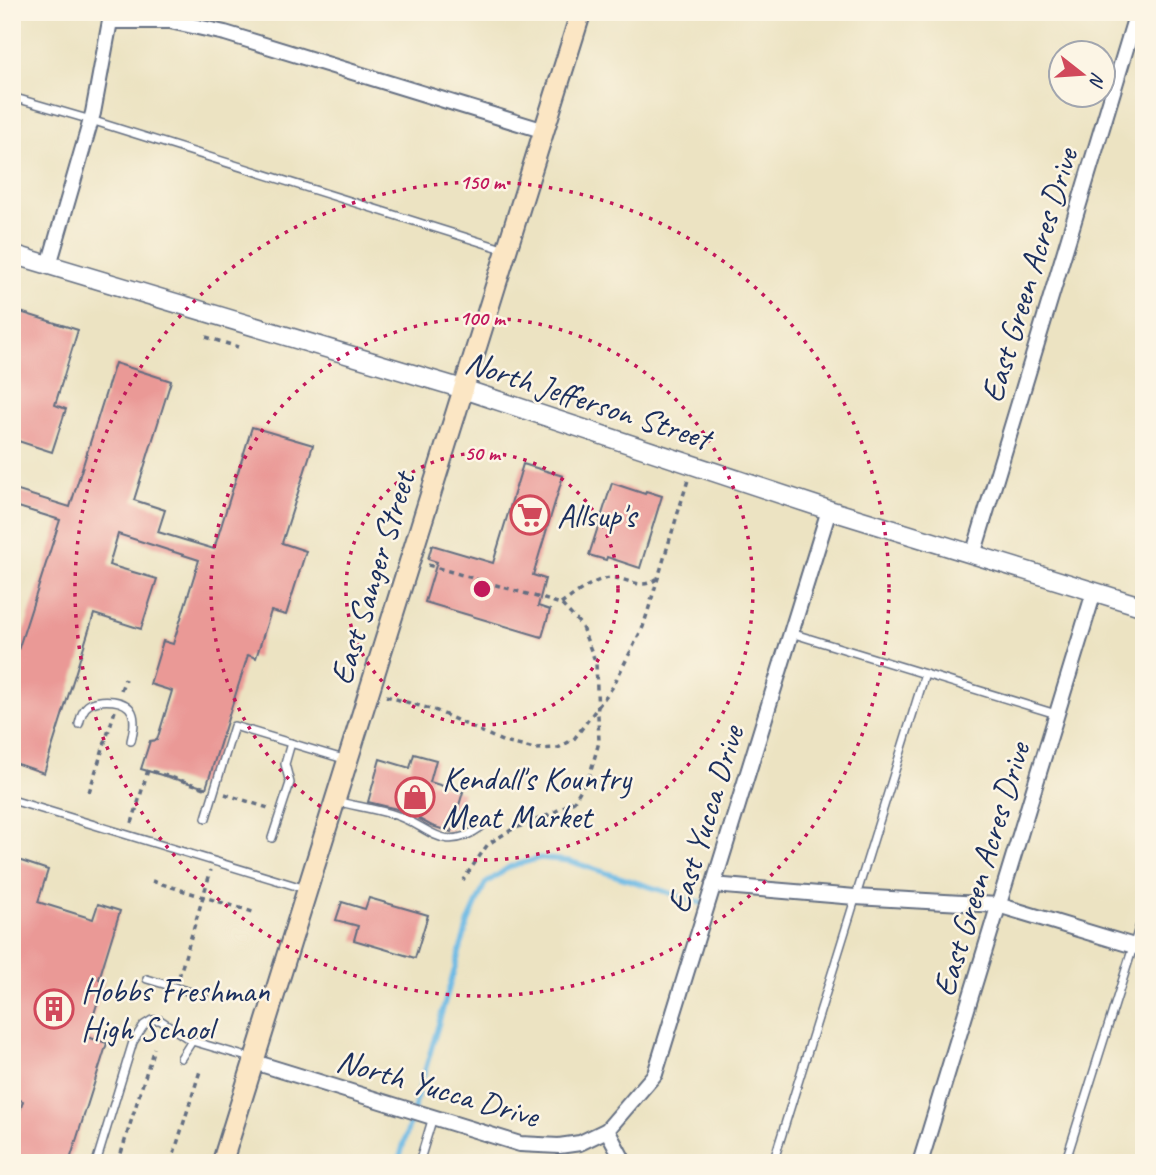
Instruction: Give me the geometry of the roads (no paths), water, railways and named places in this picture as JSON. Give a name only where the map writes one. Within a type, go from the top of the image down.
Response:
[{"type":"main road","name":"East Sanger Street","points":[[222,1163],[581,12]]},
{"type":"street","name":"East Green Acres Drive","points":[[973,555],[1137,12]]},
{"type":"street","points":[[49,265],[91,120],[110,17],[170,21],[225,33],[545,131]]},
{"type":"street","name":"North Jefferson Street","points":[[12,254],[463,389],[828,510],[1144,607]]},
{"type":"street","name":"East Yucca Drive","points":[[607,1130],[656,1074],[828,510]]},
{"type":"street","name":"East Green Acres Drive","points":[[920,1163],[1094,592]]},
{"type":"street","points":[[713,885],[998,905],[1139,947]]},
{"type":"street","name":"North Yucca Drive","points":[[254,1061],[520,1144],[559,1146],[580,1143],[607,1130]]},
{"type":"street","points":[[607,1130],[622,1158]]},
{"type":"lane","points":[[12,97],[507,250]]},
{"type":"lane","points":[[791,633],[1057,715]]},
{"type":"lane","points":[[773,1163],[925,674]]},
{"type":"lane","points":[[79,724],[82,713],[89,705],[108,700],[127,705],[133,713],[134,729],[131,741]]},
{"type":"lane","points":[[206,818],[210,790],[234,726],[347,760]]},
{"type":"lane","points":[[272,838],[290,782],[285,764],[291,744]]},
{"type":"lane","points":[[12,800],[307,890]]},
{"type":"lane","points":[[335,801],[397,816],[430,834],[455,840],[468,836],[481,827]]},
{"type":"lane","points":[[1065,1163],[1139,947],[1144,912]]},
{"type":"lane","points":[[147,979],[204,996]]},
{"type":"lane","points":[[96,1163],[133,1042],[144,1024],[160,1020],[192,1041],[254,1061]]},
{"type":"lane","points":[[181,1058],[192,1041]]},
{"type":"lane","points":[[419,1163],[433,1118]]},
{"type":"waterway","points":[[398,1163],[468,923],[485,884],[509,867],[540,858],[569,861],[704,904]]},
{"type":"place","name":"Allsup's","points":[[530,515]]},
{"type":"place","name":"Kendall's Kountry Meat Market","points":[[415,797]]},
{"type":"place","name":"Hobbs Freshman High School","points":[[54,1009]]}]
